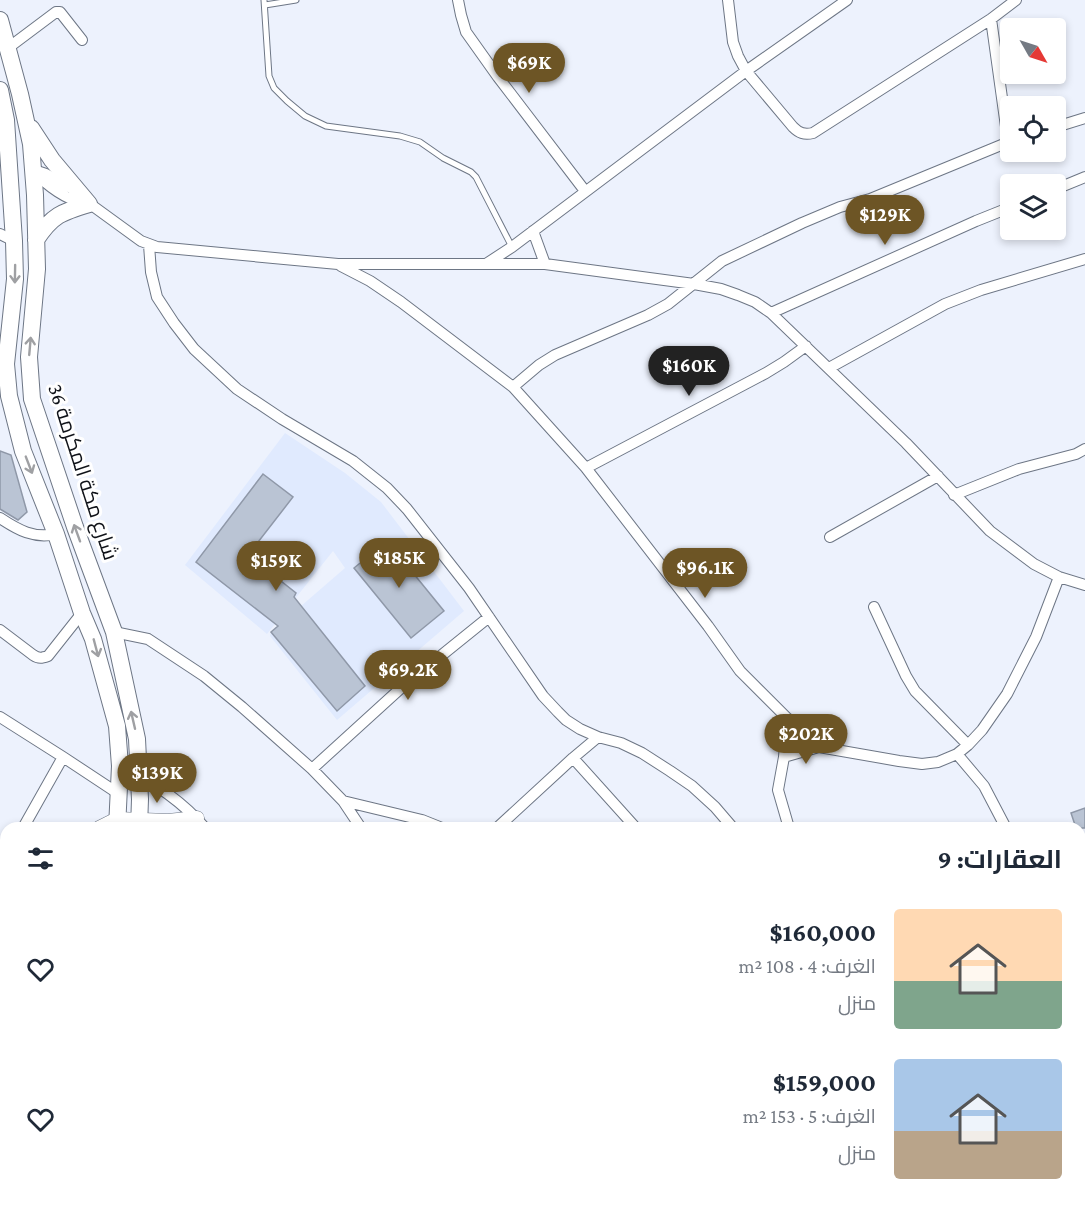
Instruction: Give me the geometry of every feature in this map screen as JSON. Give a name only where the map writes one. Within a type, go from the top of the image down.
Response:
[{"type":"main road","name":"شارع مكة المكرمة 36","points":[[0,20],[27,122],[34,170],[37,269],[29,357],[32,399],[75,527],[114,632],[137,739],[139,822]]},
{"type":"main road","points":[[1,93],[13,107],[22,154],[34,170],[18,181],[11,192]]},
{"type":"main road","points":[[1,93],[6,120],[11,192],[7,237],[15,279],[3,363],[23,451],[56,534],[93,639],[117,726],[120,766],[117,822]]},
{"type":"main road","points":[[27,122],[52,160],[89,204],[64,212],[53,219],[43,228],[36,240]]},
{"type":"street","points":[[458,0],[466,32],[585,191]]},
{"type":"street","points":[[485,265],[746,71],[847,0]]},
{"type":"street","points":[[731,2],[733,42],[746,71],[793,127],[799,133],[807,134],[813,133],[991,19],[1016,0]]},
{"type":"street","points":[[8,48],[56,12],[60,12],[82,40]]},
{"type":"street","points":[[991,19],[1003,96]]},
{"type":"street","points":[[1066,124],[1085,118]]},
{"type":"street","points":[[513,387],[555,355],[668,304],[722,261],[840,207],[870,199],[1000,145]]},
{"type":"street","points":[[34,170],[69,186],[89,204],[149,246],[338,264],[544,264],[694,284],[738,295],[755,302],[771,313],[938,476],[990,531],[1034,564],[1059,577],[1085,585]]},
{"type":"street","points":[[1066,185],[1085,177]]},
{"type":"street","points":[[771,313],[1000,211]]},
{"type":"street","points":[[532,231],[544,264]]},
{"type":"street","points":[[149,246],[151,272],[157,297],[194,350],[237,389],[353,461],[387,488],[407,509],[469,588],[543,696],[566,720],[598,737],[621,743],[642,753],[692,786],[728,822]]},
{"type":"street","points":[[829,368],[945,304],[981,290],[1085,259]]},
{"type":"street","points":[[338,264],[370,281],[401,302],[513,387],[586,468],[740,671],[819,747]]},
{"type":"street","points":[[586,468],[766,373],[806,346]]},
{"type":"street","points":[[954,495],[1019,470],[1076,454],[1085,449]]},
{"type":"street","points":[[830,537],[938,476]]},
{"type":"street","points":[[0,518],[26,533],[46,536],[56,534]]},
{"type":"street","points":[[784,757],[819,747],[922,764],[938,762],[957,754],[968,745],[1007,694],[1036,637],[1059,577]]},
{"type":"street","points":[[874,607],[915,691],[968,745]]},
{"type":"street","points":[[0,630],[33,655],[42,658],[48,656],[82,613]]},
{"type":"street","points":[[312,769],[401,688],[489,616]]},
{"type":"street","points":[[114,632],[148,639],[204,676],[312,769],[343,801],[357,822]]},
{"type":"street","points":[[0,717],[118,794]]},
{"type":"street","points":[[787,718],[784,757],[778,790],[787,822]]},
{"type":"street","points":[[504,822],[598,737]]},
{"type":"street","points":[[957,754],[984,786],[1003,822]]},
{"type":"street","points":[[26,822],[63,757]]},
{"type":"street","points":[[573,758],[631,822]]},
{"type":"street","points":[[120,766],[139,775],[166,793],[200,822]]},
{"type":"street","points":[[343,801],[427,822]]},
{"type":"street","points":[[158,822],[184,822]]},
{"type":"lane","points":[[296,0],[265,3],[269,76],[274,88],[305,116],[326,126],[411,139],[471,172],[476,177],[512,247]]},
{"type":"shaded area","points":[[285,433],[345,473],[381,502],[464,611],[337,720],[270,636],[271,632],[345,568],[333,551],[267,634],[185,565]]},
{"type":"building","points":[[0,451],[11,455],[27,512],[18,520],[0,509]]},
{"type":"building","points":[[263,474],[293,497],[248,555],[296,593],[294,597],[365,686],[337,711],[271,632],[278,626],[196,562]]},
{"type":"building","points":[[387,541],[444,611],[411,638],[354,568]]},
{"type":"building","points":[[1085,808],[1085,822],[1074,822],[1071,813]]}]
